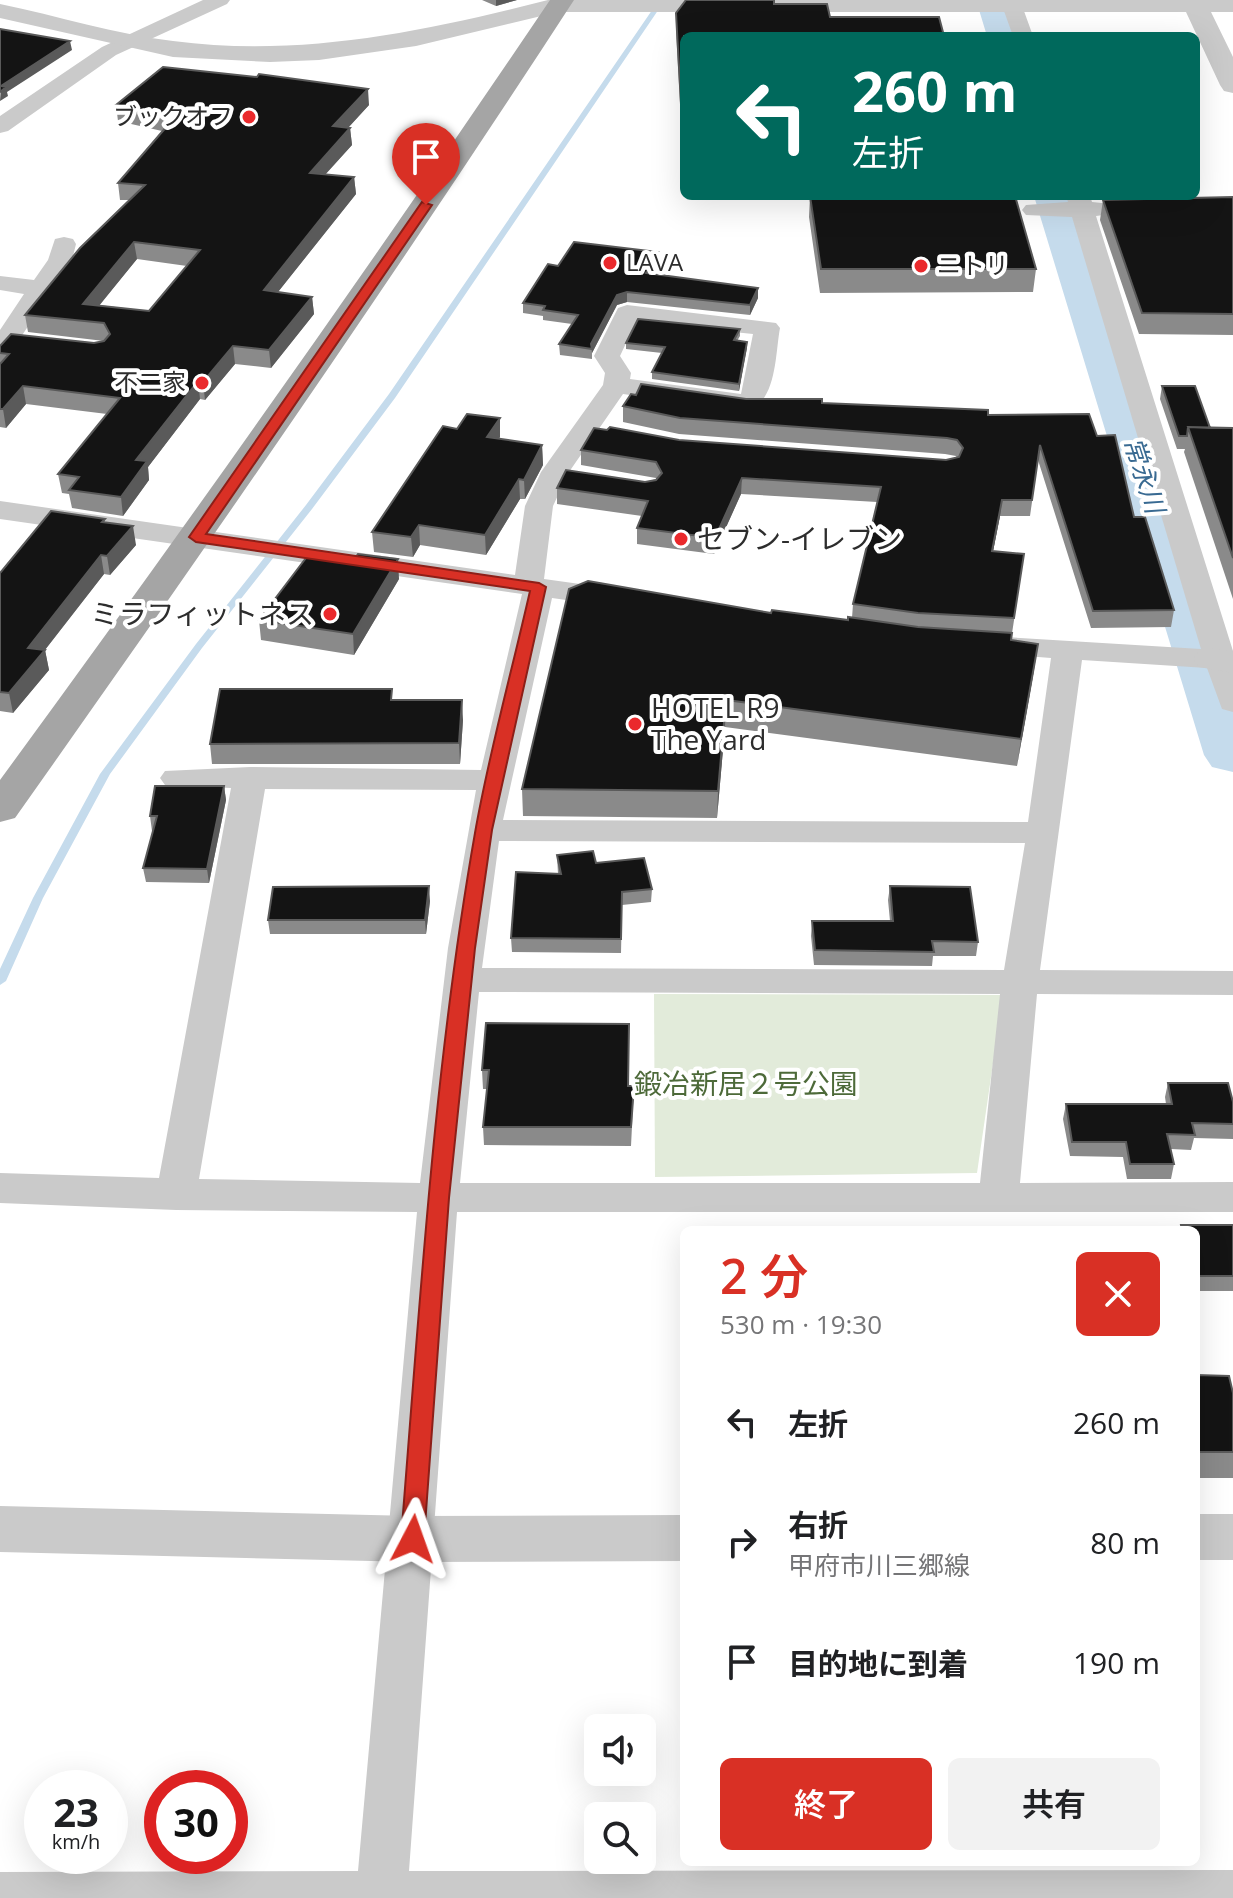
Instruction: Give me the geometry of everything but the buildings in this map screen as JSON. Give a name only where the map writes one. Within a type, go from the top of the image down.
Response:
[{"type":"main road","points":[[0,809],[87,684],[196,537],[426,205],[560,3]]},
{"type":"street","points":[[0,126],[109,51],[197,6],[220,0]]},
{"type":"street","points":[[1011,2],[1022,32]]},
{"type":"street","points":[[1194,2],[1233,85]]},
{"type":"street","points":[[0,11],[173,49],[214,52],[315,51],[461,28],[560,3],[1194,2],[1233,5]]},
{"type":"street","points":[[1034,210],[1080,202],[1127,209]]},
{"type":"street","points":[[1080,202],[1211,659],[1233,702]]},
{"type":"street","points":[[2,344],[60,260],[64,244]]},
{"type":"street","points":[[0,283],[41,289]]},
{"type":"street","points":[[382,1897],[438,1198],[462,980],[484,830],[533,586],[539,506],[555,472],[616,385],[618,373],[607,356],[627,313],[767,328],[754,397],[746,403],[616,385]]},
{"type":"street","points":[[2,344],[36,344]]},
{"type":"street","points":[[586,426],[617,433]]},
{"type":"street","points":[[555,472],[585,477]]},
{"type":"street","points":[[0,510],[647,603]]},
{"type":"street","points":[[961,644],[1211,659]]},
{"type":"street","points":[[999,1198],[1020,981],[1044,833],[1068,650]]},
{"type":"street","points":[[176,1195],[250,777]]},
{"type":"street","points":[[177,778],[495,780]]},
{"type":"street","points":[[484,830],[1044,833]]},
{"type":"street","points":[[462,980],[1233,983]]},
{"type":"street","points":[[0,1188],[176,1195],[438,1198],[1233,1197]]},
{"type":"street","points":[[0,1529],[413,1539],[680,1538]]},
{"type":"street","points":[[1200,1537],[1233,1537]]},
{"type":"street","points":[[22,1897],[1233,1894]]},
{"type":"green space","name":"鍛冶新居２号公園","points":[[654,994],[1003,995],[977,1173],[655,1177]]},
{"type":"waterway","points":[[0,981],[38,898],[105,774],[199,646],[392,396],[662,0]]},
{"type":"waterway","name":"常永川","points":[[994,0],[1005,32]]},
{"type":"waterway","name":"常永川","points":[[1056,200],[1233,755]]},
{"type":"place","name":"ブックオフ","points":[[249,117]]},
{"type":"place","name":"LAVA","points":[[610,263]]},
{"type":"place","name":"ニトリ","points":[[921,266]]},
{"type":"place","name":"不二家","points":[[202,383]]},
{"type":"place","name":"セブン-イレブン","points":[[681,539]]},
{"type":"place","name":"ミラフィットネス","points":[[330,614]]},
{"type":"place","name":"HOTEL R9 The Yard","points":[[635,724]]},
{"type":"route","points":[[413,1539],[438,1198],[466,948],[484,830],[539,587],[196,537],[426,205]]}]
